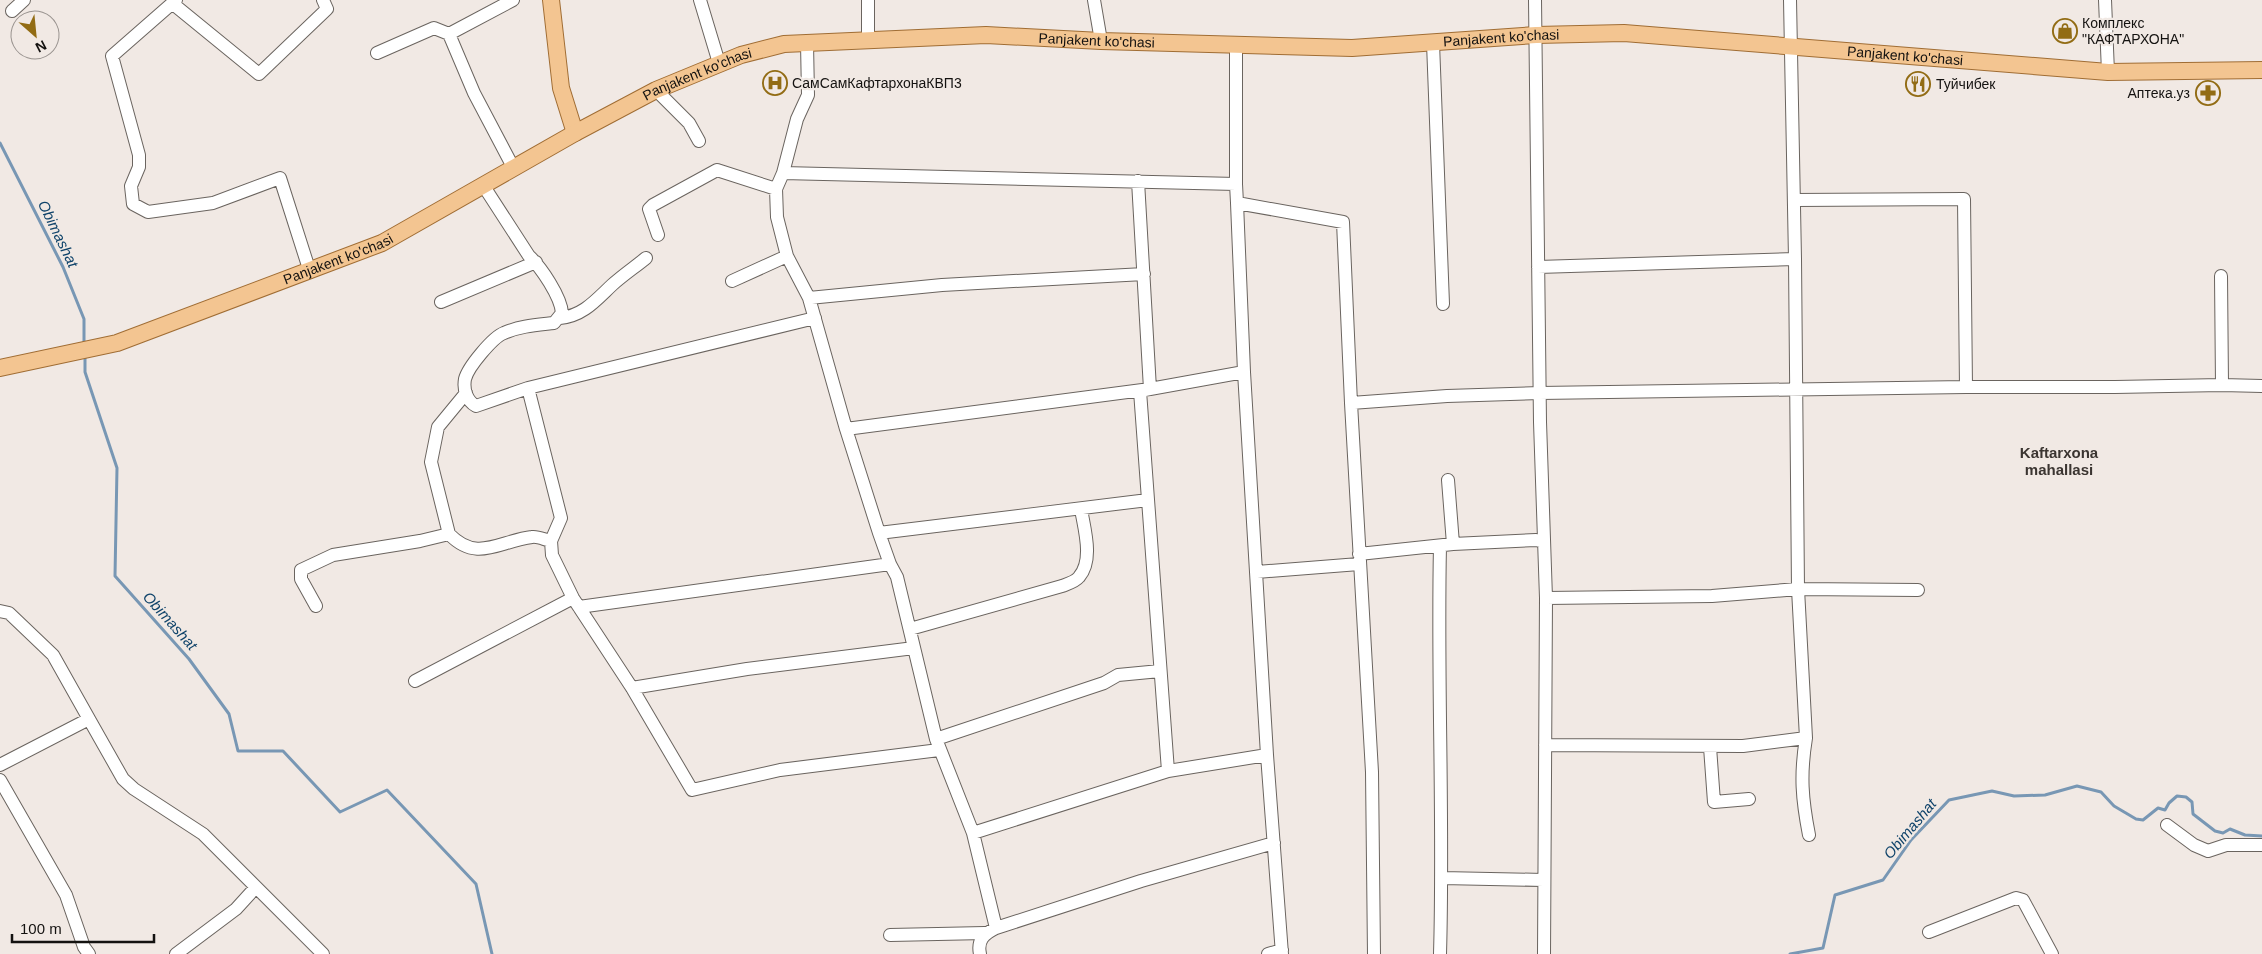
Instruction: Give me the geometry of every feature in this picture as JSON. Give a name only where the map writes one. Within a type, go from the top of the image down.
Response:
[{"type":"main road","points":[[551,0],[561,88],[575,133]]},
{"type":"main road","name":"Panjakent ko'chasi","points":[[0,368],[117,343],[310,272],[382,243],[513,167],[656,90],[719,62],[763,48],[807,43],[986,35],[1101,41],[1352,48],[1536,35],[1624,33],[2108,72],[2262,70]]},
{"type":"street","points":[[13,10],[24,0]]},
{"type":"street","points":[[310,272],[280,178],[213,203],[148,212],[134,204],[131,186],[139,166],[139,155],[112,56],[174,2],[259,74],[327,9],[322,0]]},
{"type":"street","points":[[449,34],[513,0]]},
{"type":"street","points":[[700,0],[719,62]]},
{"type":"street","points":[[868,0],[868,41]]},
{"type":"street","points":[[1094,0],[1101,41]]},
{"type":"street","points":[[1535,0],[1540,393],[1546,598],[1544,954]]},
{"type":"street","points":[[1790,0],[1796,259],[1798,589],[1806,738],[1802,760],[1802,796],[1809,835]]},
{"type":"street","points":[[2105,0],[2108,72]]},
{"type":"street","points":[[377,52],[434,28],[449,34],[474,93],[513,167]]},
{"type":"street","points":[[807,43],[808,95],[798,119],[784,173],[776,189],[777,217],[787,256],[809,298],[846,428],[879,533],[890,564],[897,577],[938,744],[973,833],[991,931]]},
{"type":"street","points":[[1433,43],[1443,304]]},
{"type":"street","points":[[1236,45],[1236,184],[1244,372],[1267,755],[1282,952],[1268,954]]},
{"type":"street","points":[[656,90],[689,123],[699,141]]},
{"type":"street","points":[[658,235],[650,213],[653,205],[717,170],[776,189]]},
{"type":"street","points":[[784,173],[1236,184]]},
{"type":"street","points":[[1138,181],[1150,389]]},
{"type":"street","points":[[483,185],[529,256],[536,262],[550,283],[562,310],[560,318]]},
{"type":"street","points":[[1795,200],[1964,199],[1966,387]]},
{"type":"street","points":[[1237,203],[1343,222],[1350,403],[1372,772],[1374,954]]},
{"type":"street","points":[[732,281],[787,256]]},
{"type":"street","points":[[646,258],[613,284],[589,307],[570,317],[560,318],[554,323],[529,326],[503,333],[489,342],[465,378],[466,393],[471,403],[476,406],[528,388],[815,318]]},
{"type":"street","points":[[1538,267],[1796,259]]},
{"type":"street","points":[[441,302],[536,262]]},
{"type":"street","points":[[809,298],[942,285],[1144,274]]},
{"type":"street","points":[[2221,276],[2222,384]]},
{"type":"street","points":[[1168,771],[1140,391],[1244,372]]},
{"type":"street","points":[[1350,403],[1447,396],[1540,393],[1796,391],[1966,387],[2115,387],[2222,384],[2262,386]]},
{"type":"street","points":[[528,388],[561,518],[551,541],[552,555],[576,602],[632,688],[692,790],[780,770],[938,744],[1104,683],[1118,675],[1160,671]]},
{"type":"street","points":[[846,428],[1150,389]]},
{"type":"street","points":[[466,393],[438,427],[431,462],[449,534],[457,542],[478,551],[533,537],[551,541]]},
{"type":"street","points":[[1448,480],[1453,544]]},
{"type":"street","points":[[879,533],[1148,500]]},
{"type":"street","points":[[910,629],[1062,586],[1078,579],[1083,572],[1086,558],[1082,508]]},
{"type":"street","points":[[316,606],[301,579],[301,570],[333,555],[420,541],[449,534]]},
{"type":"street","points":[[1257,572],[1359,559],[1453,544],[1536,540],[1544,542]]},
{"type":"street","points":[[1440,546],[1438,648],[1442,878],[1440,954]]},
{"type":"street","points":[[416,681],[576,602],[890,564]]},
{"type":"street","points":[[1546,598],[1712,596],[1798,589],[1918,590]]},
{"type":"street","points":[[0,611],[9,613],[53,654],[123,779],[134,789],[203,834],[323,954]]},
{"type":"street","points":[[632,688],[747,669],[914,648]]},
{"type":"street","points":[[0,765],[89,719]]},
{"type":"street","points":[[1544,745],[1710,747],[1743,746],[1806,738]]},
{"type":"street","points":[[1710,747],[1714,802],[1749,799]]},
{"type":"street","points":[[973,833],[1168,771],[1267,755]]},
{"type":"street","points":[[0,780],[66,896],[84,947],[89,954]]},
{"type":"street","points":[[2167,825],[2194,845],[2208,851],[2226,845],[2262,845]]},
{"type":"street","points":[[890,935],[991,931],[1141,881],[1274,842]]},
{"type":"street","points":[[1442,878],[1543,880]]},
{"type":"street","points":[[176,954],[236,909],[256,886]]},
{"type":"street","points":[[1929,932],[2016,898],[2023,900],[2052,954]]},
{"type":"street","points":[[980,954],[978,946],[991,931]]},
{"type":"waterway","name":"Obimashat","points":[[0,143],[63,267],[84,319],[84,346]]},
{"type":"waterway","name":"Obimashat","points":[[85,355],[85,372],[117,468],[115,576],[189,659],[229,714],[238,751],[283,751],[340,812],[387,790],[476,884],[492,954]]},
{"type":"waterway","name":"Obimashat","points":[[1790,954],[1823,948],[1835,895],[1883,880],[1911,840],[1949,800],[1992,791],[2014,796],[2045,795],[2077,786],[2101,792],[2114,806],[2136,819],[2143,820],[2158,808],[2165,810],[2169,803],[2177,796],[2186,797],[2192,802],[2193,814],[2215,831],[2223,833],[2230,829],[2245,835],[2262,836]]},
{"type":"place","name":"Комплекс \"КАФТАРХОНА\"","points":[[2065,31]]},
{"type":"place","name":"СамСамКафтархонаКВП3","points":[[775,83]]},
{"type":"place","name":"Туйчибек","points":[[1918,84]]},
{"type":"place","name":"Аптека.уз","points":[[2208,93]]},
{"type":"district","name":"Kaftarxona mahallasi","points":[[2059,462]]}]
